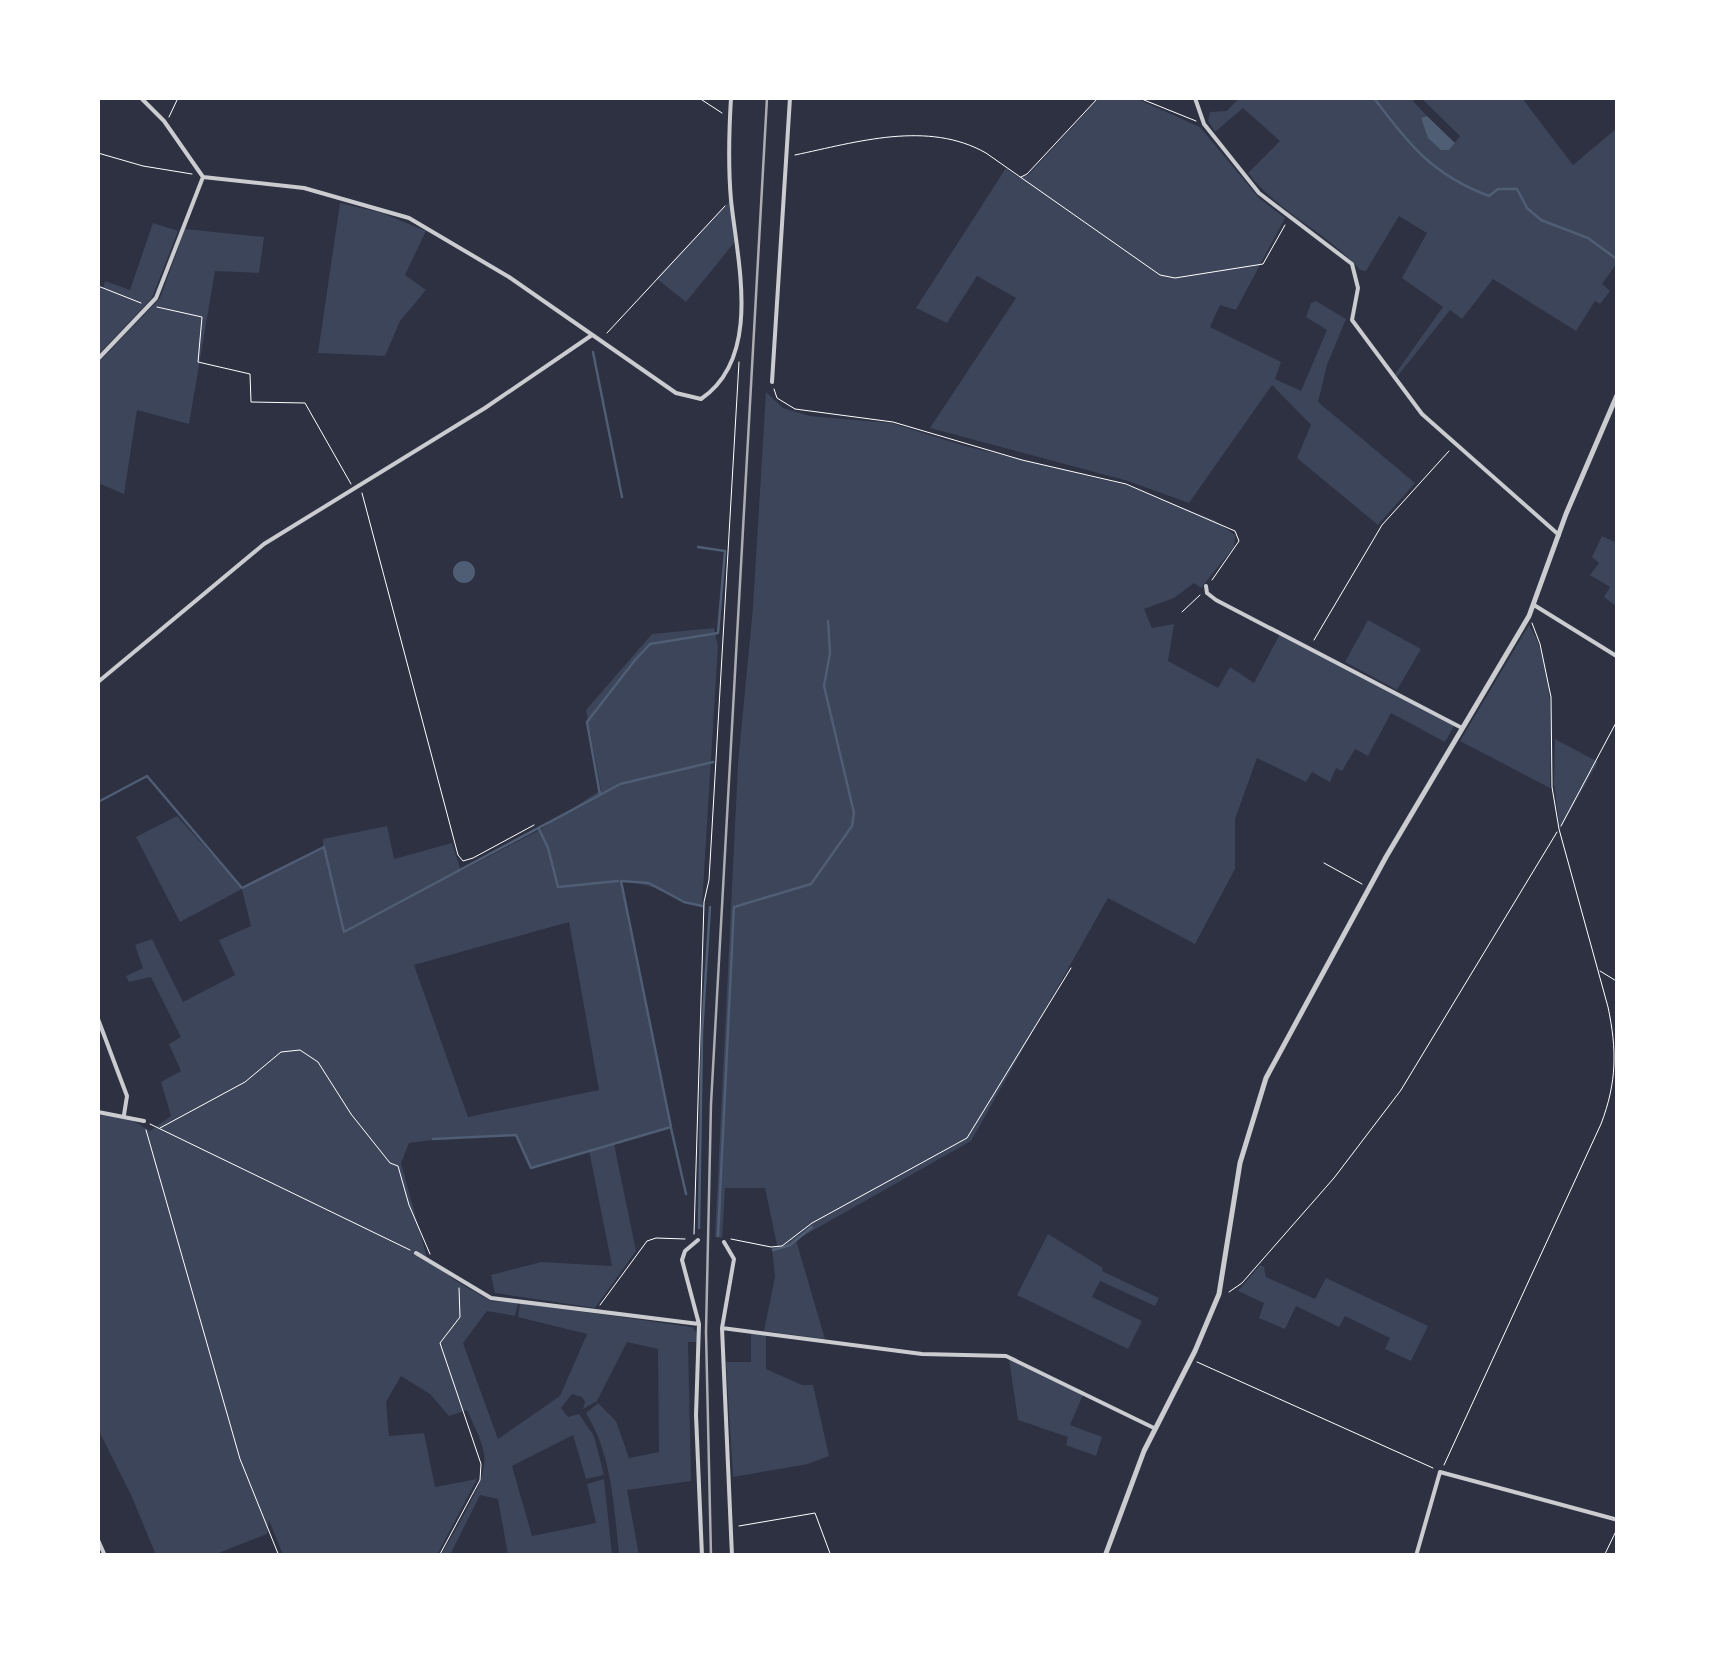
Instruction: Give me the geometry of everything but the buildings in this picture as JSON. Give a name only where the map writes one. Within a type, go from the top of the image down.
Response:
[{"type":"street","points":[[141,98],[166,124],[204,177],[292,186],[409,218],[498,270],[691,399],[712,390],[736,344],[741,297],[731,200],[731,98]]},
{"type":"street","points":[[772,382],[790,98]]},
{"type":"street","points":[[1195,98],[1204,124],[1258,193],[1352,264],[1358,288],[1352,320],[1422,414],[1559,535]]},
{"type":"street","points":[[98,359],[156,298],[204,177]]},
{"type":"street","points":[[98,682],[264,544],[485,408],[593,335]]},
{"type":"street","points":[[1104,1556],[1154,1428],[1218,1294],[1240,1163],[1254,1107],[1283,1041],[1529,616],[1618,393]]},
{"type":"street","points":[[1207,589],[1462,728]]},
{"type":"street","points":[[1534,605],[1618,656]]},
{"type":"street","points":[[98,1019],[128,1096],[124,1115]]},
{"type":"street","points":[[98,1112],[144,1121]]},
{"type":"street","points":[[695,1242],[682,1260],[699,1324],[696,1416],[702,1556]]},
{"type":"street","points":[[724,1242],[733,1254],[734,1264],[722,1328],[732,1556]]},
{"type":"street","points":[[416,1252],[491,1298],[699,1324]]},
{"type":"street","points":[[722,1328],[922,1354],[1006,1356],[1154,1428]]},
{"type":"street","points":[[1416,1556],[1440,1472],[1618,1520]]},
{"type":"street","points":[[98,1540],[103,1555]]},
{"type":"path","points":[[166,124],[178,98]]},
{"type":"path","points":[[699,98],[730,114]]},
{"type":"path","points":[[1020,177],[1028,174],[1098,98]]},
{"type":"path","points":[[1139,98],[1204,124]]},
{"type":"path","points":[[786,157],[881,139],[943,136],[967,142],[1160,275],[1174,278],[1263,264],[1289,218]]},
{"type":"path","points":[[98,154],[204,177]]},
{"type":"path","points":[[600,340],[731,200]]},
{"type":"path","points":[[98,286],[148,305],[202,317],[197,361],[250,374],[251,402],[305,403],[353,488]]},
{"type":"path","points":[[595,1311],[647,1242],[671,1238],[695,1242],[699,1018],[739,353],[736,344]]},
{"type":"path","points":[[772,382],[777,398],[796,409],[893,422],[1126,484],[1236,531],[1238,542],[1207,589],[1182,612]]},
{"type":"path","points":[[1310,646],[1382,524],[1454,444]]},
{"type":"path","points":[[360,484],[458,856],[463,861],[473,858],[534,825]]},
{"type":"path","points":[[1190,1359],[1440,1472],[1603,1118],[1616,1070],[1614,1036],[1559,829],[1551,696],[1540,644],[1529,616]]},
{"type":"path","points":[[1218,1294],[1242,1283],[1334,1178],[1401,1090],[1559,829],[1618,719]]},
{"type":"path","points":[[1324,864],[1369,888]]},
{"type":"path","points":[[724,1242],[738,1238],[782,1246],[812,1223],[967,1138],[1071,968]]},
{"type":"path","points":[[1598,969],[1618,982]]},
{"type":"path","points":[[160,1128],[245,1082],[281,1052],[300,1050],[318,1062],[350,1114],[390,1163],[398,1166],[426,1246]]},
{"type":"path","points":[[144,1121],[416,1252]]},
{"type":"path","points":[[144,1121],[240,1459],[278,1556]]},
{"type":"path","points":[[439,1556],[480,1480],[481,1464],[440,1344],[460,1317],[459,1288]]},
{"type":"path","points":[[731,1527],[814,1512],[831,1556]]},
{"type":"path","points":[[1604,1556],[1618,1527]]},
{"type":"shaded area","points":[[1099,98],[1135,98],[1200,127],[1259,198],[1285,218],[1236,310],[1220,305],[1210,327],[1281,362],[1275,379],[1301,391],[1327,330],[1306,317],[1311,303],[1316,301],[1346,319],[1327,365],[1318,402],[1415,483],[1378,525],[1297,458],[1311,425],[1272,385],[1189,503],[1128,481],[930,428],[1016,298],[977,276],[947,323],[916,308],[1006,168],[1018,177],[1028,175]]},
{"type":"shaded area","points":[[1239,98],[1415,98],[1413,101],[1427,116],[1421,119],[1449,150],[1460,136],[1421,98],[1522,98],[1573,165],[1617,128],[1617,263],[1602,284],[1610,291],[1600,304],[1595,301],[1576,331],[1493,279],[1462,319],[1450,310],[1397,377],[1395,374],[1443,307],[1402,278],[1427,233],[1399,216],[1366,271],[1360,270],[1275,201],[1248,173],[1280,141],[1243,108],[1215,132],[1208,121],[1210,112],[1227,111]]},
{"type":"shaded area","points":[[1427,116],[1455,143],[1449,150],[1441,150],[1428,138],[1421,118]]},
{"type":"shaded area","points":[[729,202],[734,243],[686,302],[656,278]]},
{"type":"shaded area","points":[[340,203],[382,213],[426,231],[405,275],[426,290],[400,321],[385,356],[318,353]]},
{"type":"shaded area","points":[[153,223],[178,231],[152,298],[98,355],[98,287],[103,288],[105,281],[130,290]]},
{"type":"shaded area","points":[[185,229],[264,237],[259,273],[215,271],[189,424],[137,410],[124,494],[98,483],[98,363],[160,298]]},
{"type":"shaded area","points":[[766,392],[783,408],[810,416],[891,423],[965,446],[1126,485],[1214,520],[1235,535],[1234,547],[1201,588],[1194,583],[1174,598],[1144,609],[1152,628],[1174,624],[1168,661],[1218,688],[1230,667],[1254,683],[1280,634],[1454,726],[1445,742],[1391,713],[1368,756],[1355,749],[1342,771],[1336,768],[1330,782],[1312,772],[1306,782],[1257,758],[1235,819],[1235,869],[1195,944],[1108,898],[971,1141],[796,1240],[825,1339],[764,1331],[775,1277],[772,1248],[777,1245],[765,1188],[725,1188],[722,1238],[715,1237],[738,764],[753,607]]},
{"type":"shaded area","points":[[1602,536],[1617,543],[1617,607],[1604,597],[1610,587],[1590,575],[1599,563],[1592,557]]},
{"type":"shaded area","points":[[464,561],[472,564],[472,580],[464,583],[456,580],[453,572],[456,564]]},
{"type":"shaded area","points":[[1368,620],[1421,649],[1397,690],[1345,662]]},
{"type":"shaded area","points":[[1529,625],[1548,683],[1550,788],[1460,741]]},
{"type":"shaded area","points":[[714,628],[718,646],[702,906],[643,884],[621,882],[671,1127],[614,1144],[636,1251],[595,1308],[495,1293],[491,1275],[541,1262],[612,1266],[589,1150],[531,1168],[516,1135],[457,1137],[409,1143],[401,1163],[427,1258],[491,1301],[518,1303],[515,1316],[487,1311],[463,1343],[498,1439],[560,1396],[587,1334],[518,1317],[520,1303],[692,1327],[697,1342],[688,1342],[691,1481],[627,1490],[639,1555],[619,1555],[607,1464],[586,1413],[598,1403],[616,1421],[629,1458],[659,1452],[658,1349],[627,1342],[597,1401],[583,1409],[582,1397],[572,1394],[561,1408],[568,1417],[579,1414],[594,1436],[604,1475],[586,1479],[573,1435],[512,1466],[532,1536],[596,1523],[587,1484],[604,1479],[612,1555],[508,1555],[498,1499],[480,1495],[450,1555],[441,1555],[476,1491],[484,1465],[483,1449],[467,1410],[449,1416],[430,1394],[401,1376],[386,1402],[389,1436],[424,1433],[435,1487],[477,1479],[437,1555],[283,1555],[269,1520],[267,1534],[211,1556],[156,1555],[98,1429],[98,1115],[127,1117],[150,1131],[171,1116],[161,1082],[181,1071],[169,1044],[181,1037],[151,977],[129,982],[126,976],[143,968],[135,945],[152,939],[183,1002],[235,975],[219,940],[251,926],[242,889],[180,922],[136,837],[177,816],[242,888],[323,847],[323,839],[387,826],[394,859],[452,843],[461,871],[536,832],[601,790],[586,710],[652,634]],"holes":[[[569,922],[599,1090],[468,1117],[414,965]]]},
{"type":"shaded area","points":[[1555,739],[1598,762],[1560,829],[1554,784]]},
{"type":"shaded area","points":[[1048,1234],[1103,1268],[1102,1271],[1159,1298],[1155,1306],[1100,1281],[1092,1297],[1142,1321],[1128,1349],[1017,1295]]},
{"type":"shaded area","points":[[1260,1265],[1266,1277],[1315,1299],[1326,1278],[1428,1326],[1411,1361],[1385,1349],[1390,1338],[1345,1316],[1339,1327],[1296,1306],[1285,1329],[1259,1318],[1264,1303],[1238,1291]]},
{"type":"shaded area","points":[[751,1333],[766,1335],[766,1369],[802,1385],[813,1385],[829,1456],[808,1464],[733,1477],[726,1362],[751,1362]]},
{"type":"shaded area","points":[[1009,1359],[1083,1395],[1070,1425],[1102,1437],[1096,1456],[1066,1445],[1068,1437],[1018,1420]]},
{"type":"waterway","points":[[1374,98],[1411,144],[1452,178],[1489,196],[1498,189],[1517,189],[1527,208],[1541,220],[1588,238],[1618,260]]},
{"type":"waterway","points":[[593,352],[622,497]]},
{"type":"waterway","points":[[98,802],[147,776],[242,888],[324,847],[344,932],[600,795],[587,722],[650,644],[718,633],[725,551],[698,547]]},
{"type":"waterway","points":[[718,1236],[734,907],[811,884],[852,826],[854,813],[824,686],[830,653],[828,621]]},
{"type":"waterway","points":[[600,795],[620,784],[713,762]]},
{"type":"waterway","points":[[539,829],[558,887],[618,881]]},
{"type":"waterway","points":[[433,1139],[516,1135],[531,1168],[671,1127],[621,881],[649,883],[684,902],[702,906]]},
{"type":"waterway","points":[[699,1228],[702,1033],[710,907]]},
{"type":"waterway","points":[[671,1128],[686,1194]]},
{"type":"waterway","points":[[773,1250],[790,1245],[812,1227]]},
{"type":"railway","points":[[711,1556],[706,1332],[711,1104],[767,98]]}]
